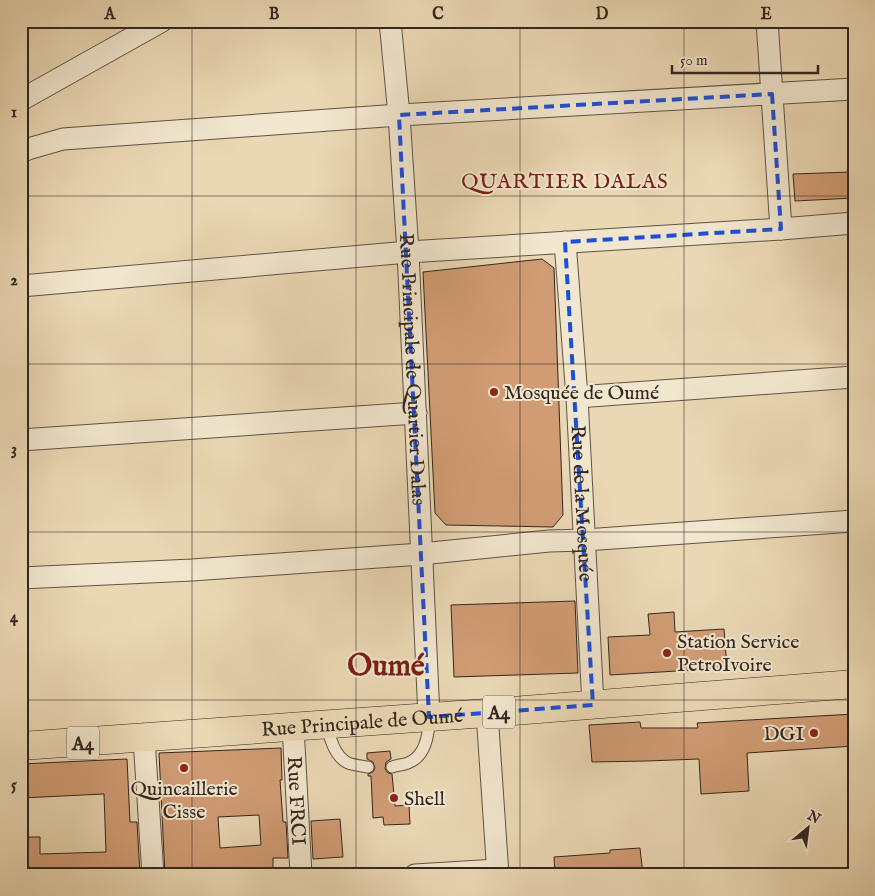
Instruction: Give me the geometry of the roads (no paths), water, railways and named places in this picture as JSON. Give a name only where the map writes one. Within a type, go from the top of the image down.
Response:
[{"type":"main road","name":"Rue Principale de Oumé","points":[[21,746],[487,713],[854,684]]},
{"type":"street","points":[[21,100],[162,21]]},
{"type":"street","name":"Rue Principale de Quartier Dalas","points":[[390,21],[399,115],[408,252],[429,717]]},
{"type":"street","points":[[767,21],[781,229]]},
{"type":"street","points":[[21,152],[63,139],[399,115],[854,89]]},
{"type":"street","points":[[21,286],[408,252],[854,223]]},
{"type":"street","name":"Rue de la Mosquée","points":[[565,242],[577,397],[593,705]]},
{"type":"street","points":[[577,397],[854,377]]},
{"type":"street","points":[[21,440],[416,413]]},
{"type":"street","points":[[21,578],[192,570],[421,554],[549,541],[854,521]]},
{"type":"street","points":[[415,875],[498,872],[487,713]]},
{"type":"street","name":"Rue FRCI","points":[[293,726],[301,875]]},
{"type":"street","points":[[144,738],[153,875]]},
{"type":"lane","points":[[392,767],[409,763],[419,756],[427,740],[429,717]]},
{"type":"lane","points":[[327,724],[329,734],[338,754],[347,762],[368,767]]},
{"type":"place","name":"Mosquée de Oumé","points":[[494,392]]},
{"type":"place","name":"Station Service PetroIvoire","points":[[667,653]]},
{"type":"place","name":"DGI","points":[[814,733]]},
{"type":"place","name":"Quincaillerie Cisse","points":[[184,768]]},
{"type":"place","name":"Shell","points":[[394,798]]},
{"type":"district","name":"QUARTIER DALAS","points":[[565,181]]},
{"type":"district","name":"Oumé","points":[[386,665]]}]
